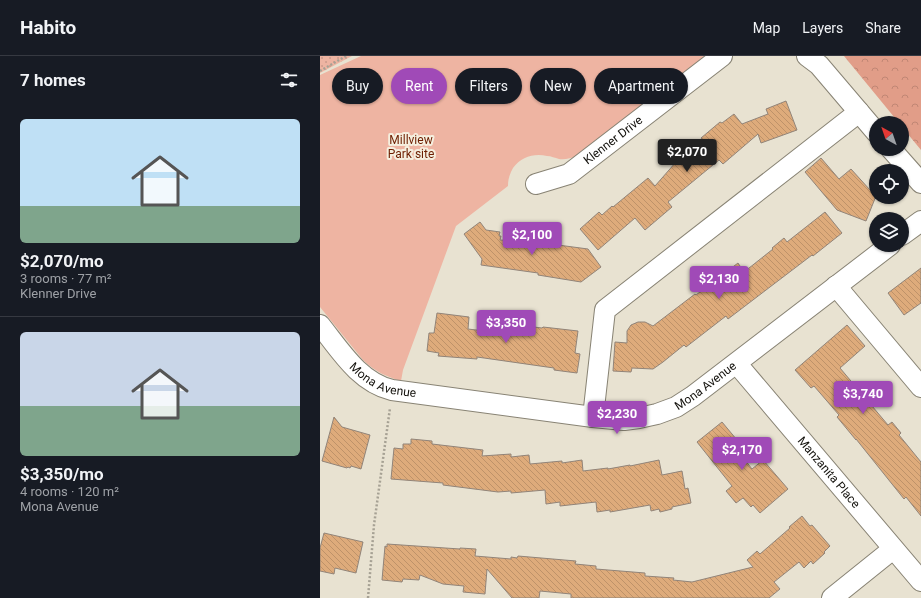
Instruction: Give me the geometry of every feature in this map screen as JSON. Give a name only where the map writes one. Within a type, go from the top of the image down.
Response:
[{"type":"street","name":"Klenner Drive","points":[[536,184],[569,174],[722,56]]},
{"type":"street","points":[[807,56],[819,65],[869,124]]},
{"type":"street","points":[[593,417],[605,310],[859,112]]},
{"type":"street","points":[[897,156],[921,183]]},
{"type":"street","points":[[909,230],[921,221]]},
{"type":"street","name":"Mona Avenue","points":[[320,325],[352,365],[363,376],[383,388],[624,420],[657,414],[676,407],[693,396],[737,364],[881,252]]},
{"type":"street","points":[[836,286],[921,387]]},
{"type":"street","name":"Manzanita Place","points":[[737,364],[921,581]]},
{"type":"street","points":[[832,598],[893,548]]},
{"type":"path","points":[[320,71],[346,56]]},
{"type":"path","points":[[368,598],[374,525],[389,413]]},
{"type":"green space","points":[[320,56],[352,56],[320,73]]},
{"type":"green space","name":"Millview Park site","points":[[361,56],[705,56],[688,69],[688,68],[594,68],[594,104],[644,104],[577,156],[568,159],[559,159],[550,156],[537,155],[520,161],[511,172],[508,186],[456,226],[403,370],[401,381],[381,373],[372,368],[363,360],[320,307],[320,75],[332,69],[332,104],[383,104],[383,68],[335,68]]},
{"type":"green space","points":[[844,56],[921,56],[921,150],[909,135],[909,116],[893,116]]},
{"type":"building","points":[[786,101],[797,130],[761,143],[758,134],[723,164],[719,160],[668,202],[672,207],[645,230],[635,218],[598,250],[580,229],[599,212],[602,215],[612,206],[613,207],[648,178],[655,186],[683,154],[704,142],[701,138],[720,122],[722,123],[734,114],[742,124],[768,114],[766,109]]},
{"type":"building","points":[[821,158],[839,179],[851,169],[869,189],[869,204],[873,204],[866,221],[837,210],[805,172]]},
{"type":"building","points":[[825,212],[842,233],[813,256],[812,255],[728,319],[726,316],[686,347],[684,345],[653,369],[632,368],[631,372],[613,371],[615,342],[627,343],[627,331],[631,325],[638,322],[645,322],[653,326],[738,263],[744,272],[773,249],[772,248],[784,238],[787,242]]},
{"type":"building","points":[[480,222],[486,230],[500,232],[500,240],[516,241],[515,244],[542,247],[543,243],[588,249],[601,267],[581,282],[538,275],[538,273],[481,265],[482,259],[464,234]]},
{"type":"building","points":[[921,268],[921,303],[904,315],[888,293]]},
{"type":"building","points":[[437,313],[469,317],[468,329],[500,333],[501,323],[578,331],[575,353],[580,354],[577,373],[554,370],[554,368],[477,357],[477,359],[438,356],[439,353],[427,351],[429,333],[434,333]]},
{"type":"building","points":[[847,325],[865,346],[840,368],[888,425],[892,422],[901,433],[899,435],[921,462],[921,516],[906,497],[904,499],[837,417],[839,415],[814,386],[811,388],[795,370]]},
{"type":"building","points":[[334,417],[342,427],[370,435],[361,469],[351,466],[350,468],[347,468],[322,461]]},
{"type":"building","points":[[722,422],[737,440],[734,443],[734,446],[752,469],[763,460],[788,489],[760,513],[753,505],[751,507],[743,498],[736,503],[726,491],[732,486],[697,442]]},
{"type":"building","points":[[411,439],[432,441],[432,444],[483,450],[482,456],[511,454],[511,457],[529,455],[530,464],[562,461],[562,463],[582,460],[583,471],[630,466],[659,460],[662,475],[682,471],[685,489],[688,488],[691,503],[672,507],[672,509],[660,512],[659,509],[651,511],[650,505],[610,512],[610,510],[597,512],[596,502],[560,506],[560,502],[546,504],[545,490],[511,493],[511,491],[498,492],[443,485],[443,483],[391,479],[394,448],[403,449],[403,444],[411,444]]},
{"type":"building","points":[[802,516],[830,546],[813,564],[811,561],[804,568],[799,562],[774,582],[780,589],[769,598],[571,598],[571,594],[540,591],[539,598],[512,598],[487,569],[485,594],[463,592],[464,586],[443,584],[420,575],[419,580],[403,579],[402,582],[382,580],[385,546],[387,547],[387,544],[476,549],[475,556],[511,559],[511,557],[517,558],[518,556],[576,561],[575,564],[596,566],[596,569],[645,573],[645,576],[674,578],[673,580],[692,582],[753,567],[747,560],[757,551],[760,554]]},
{"type":"building","points":[[324,533],[363,542],[356,573],[335,568],[334,574],[320,571],[320,548]]}]
